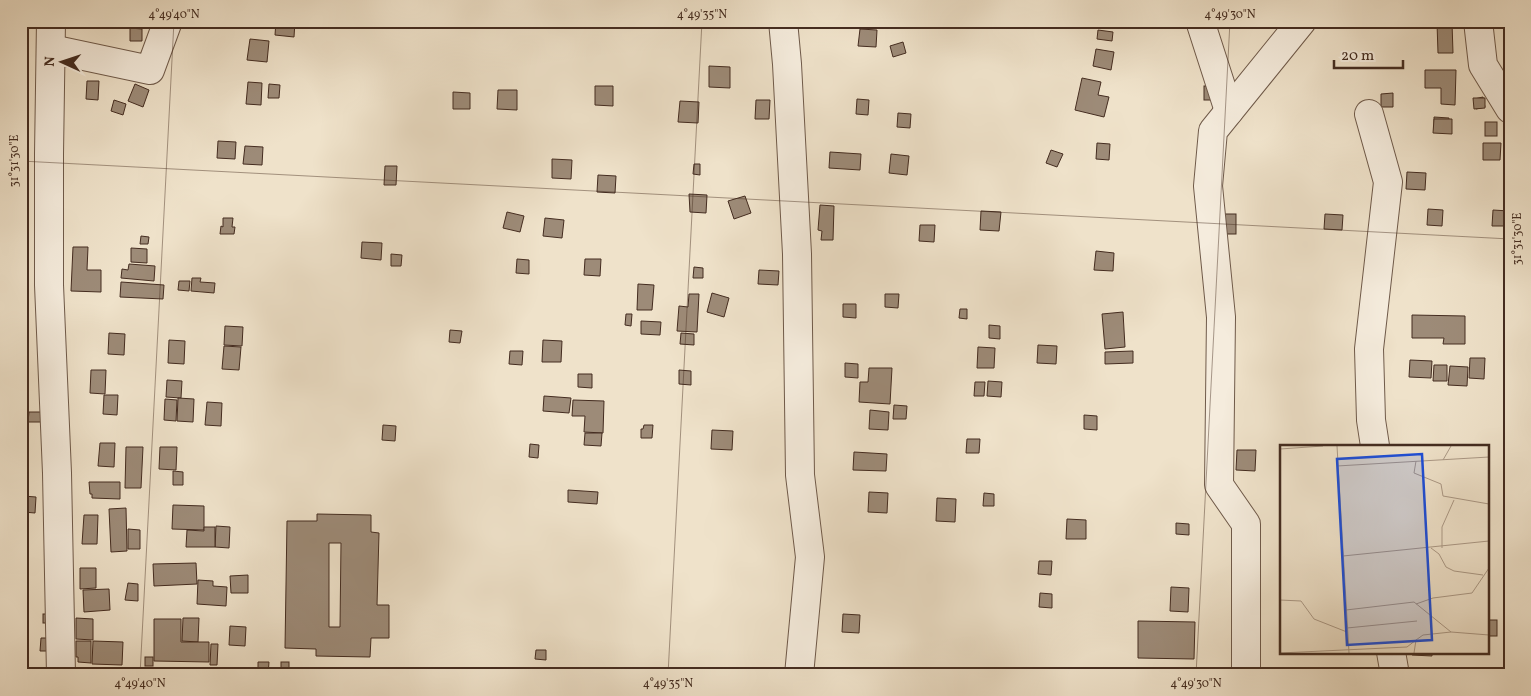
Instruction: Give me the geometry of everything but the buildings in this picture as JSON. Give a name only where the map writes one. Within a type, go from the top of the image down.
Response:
[{"type":"street","points":[[51,21],[48,154],[49,285],[57,473],[61,675]]},
{"type":"street","points":[[51,49],[150,70],[168,21]]},
{"type":"street","points":[[783,21],[797,254],[800,475],[810,557],[800,675]]},
{"type":"street","points":[[1200,21],[1229,111]]},
{"type":"street","points":[[1246,675],[1246,524],[1219,486],[1221,317],[1208,186],[1214,131],[1302,21]]},
{"type":"street","points":[[1478,21],[1483,65],[1510,109]]},
{"type":"street","points":[[1369,114],[1388,182],[1369,349],[1371,420],[1375,445]]},
{"type":"street","points":[[1391,654],[1395,675]]}]
